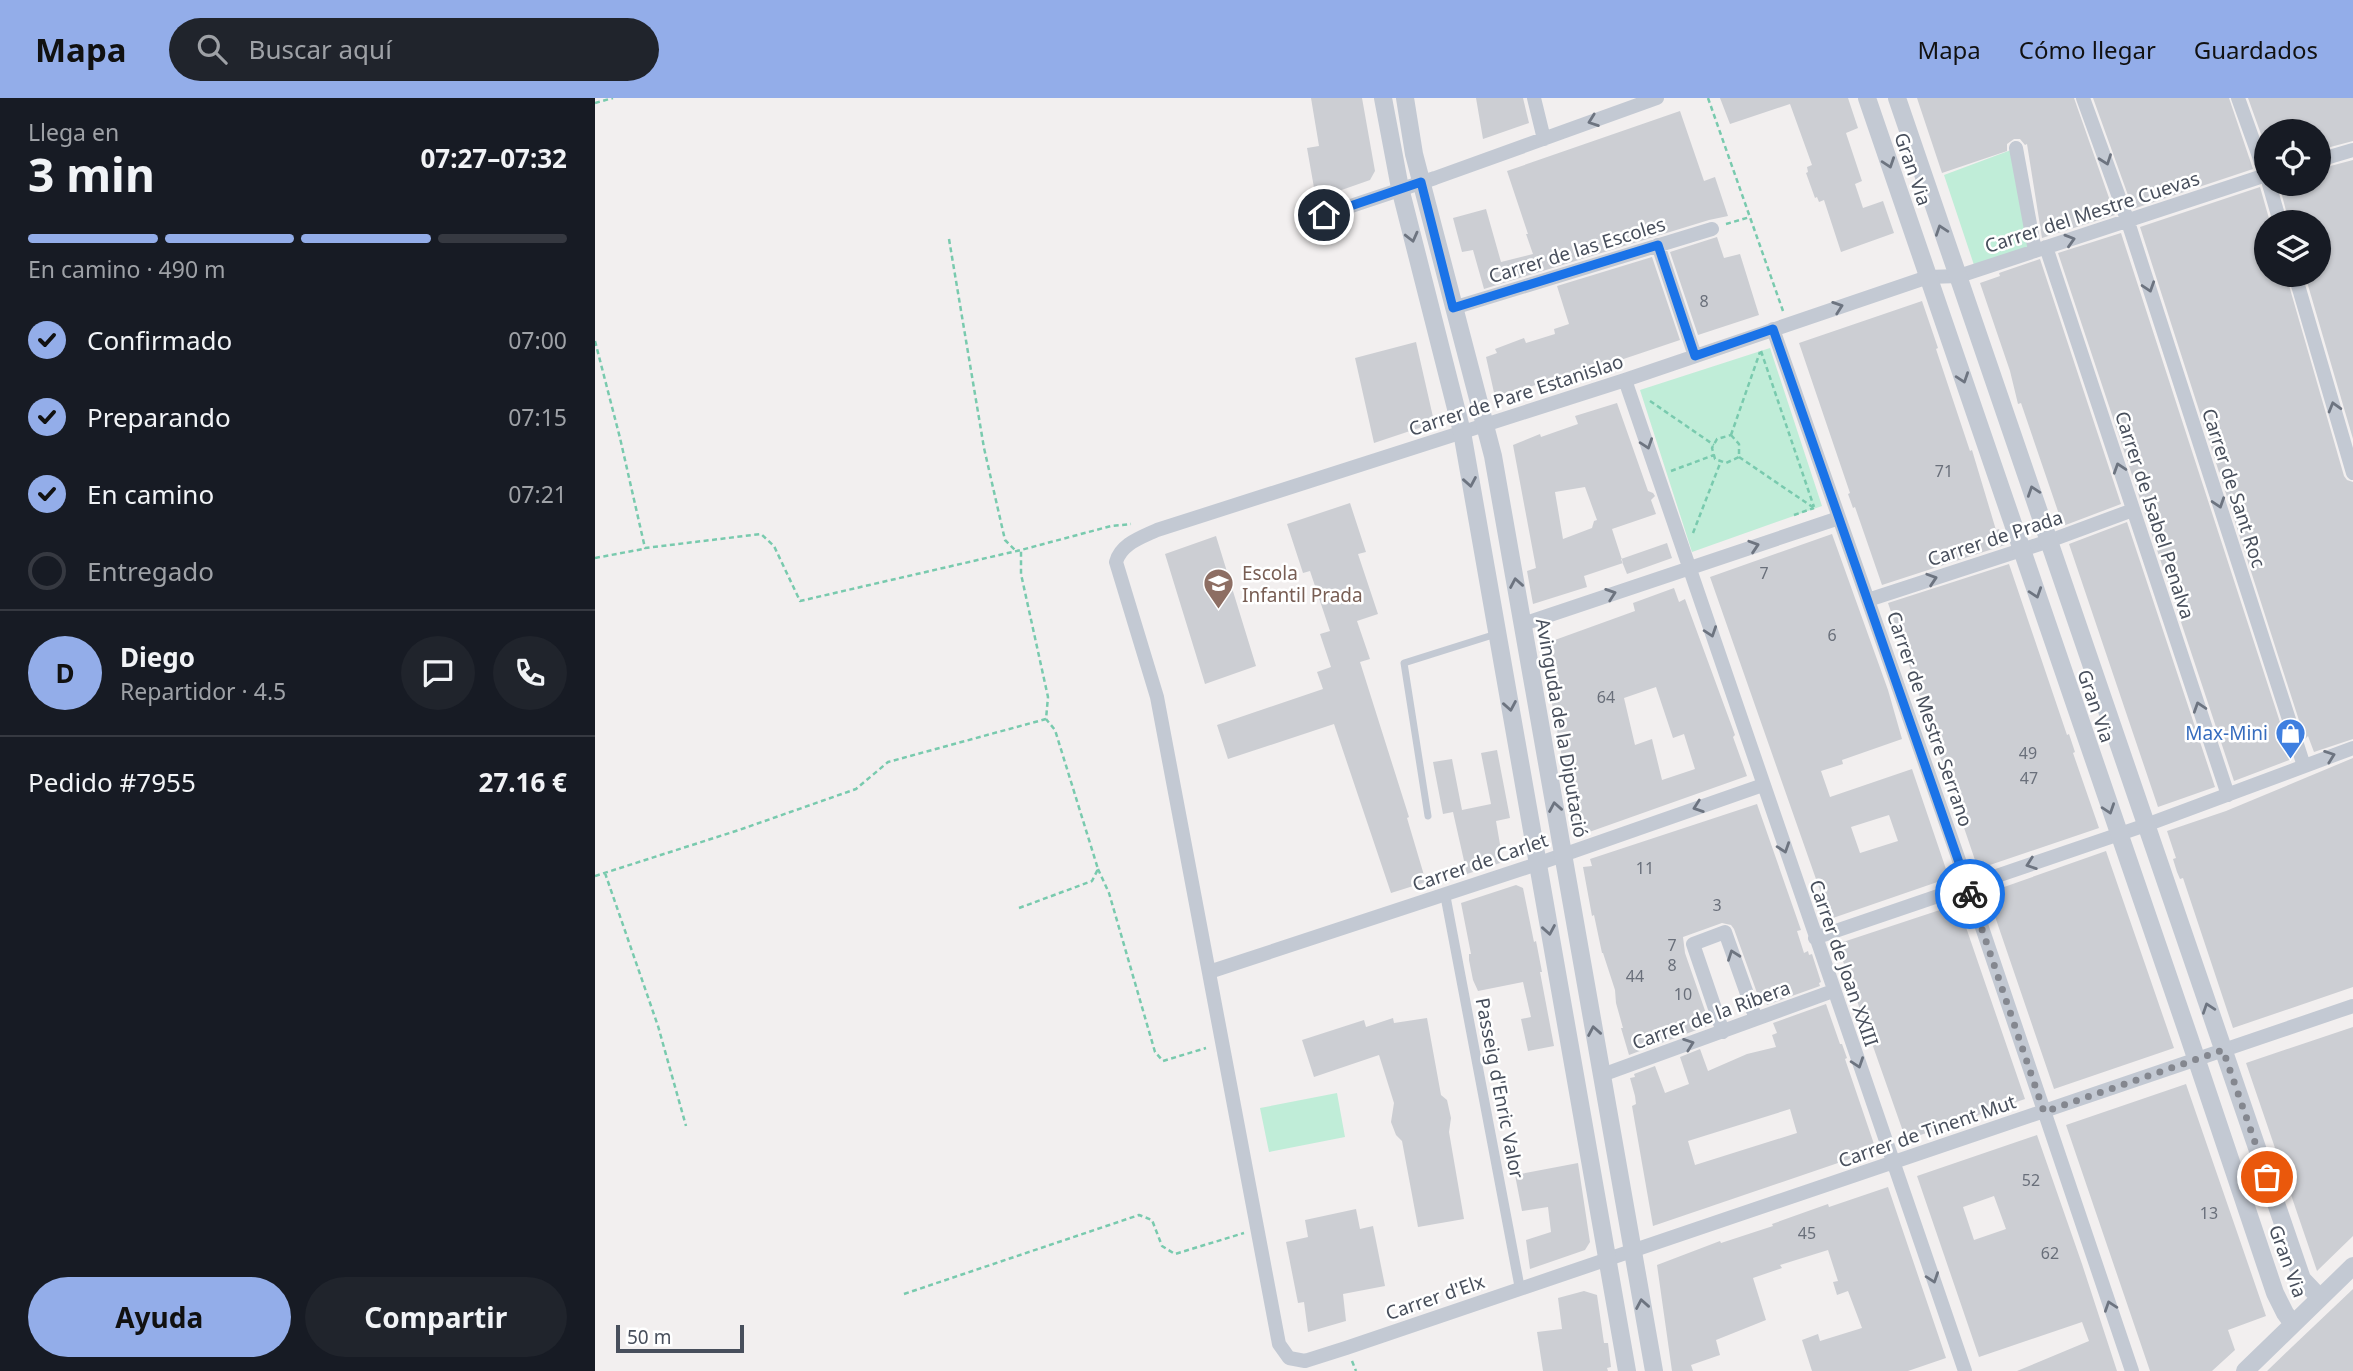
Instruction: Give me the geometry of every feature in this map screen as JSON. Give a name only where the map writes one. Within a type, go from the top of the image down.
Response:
[{"type":"street","points":[[1383,98],[1399,188],[1462,432],[1627,1371]]},
{"type":"street","name":"Avinguda de la Diputació","points":[[1405,98],[1421,182],[1486,425],[1654,1371]]},
{"type":"street","points":[[1534,98],[1544,139]]},
{"type":"street","points":[[1324,215],[1544,139],[1628,103],[1657,98]]},
{"type":"street","name":"Gran Via","points":[[1867,98],[2275,1293],[2293,1324]]},
{"type":"street","name":"Gran Via","points":[[1896,98],[2302,1279],[2320,1298]]},
{"type":"street","name":"Carrer de Sant Roc","points":[[2083,98],[2128,222],[2304,766]]},
{"type":"street","points":[[2238,98],[2254,142]]},
{"type":"street","name":"Carrer de Isabel Penalva","points":[[2016,148],[2041,249],[2133,510],[2228,795]]},
{"type":"street","points":[[2331,156],[2353,150]]},
{"type":"street","name":"Carrer del Mestre Cuevas","points":[[1928,277],[1959,276],[2254,179]]},
{"type":"street","name":"Carrer de las Escoles","points":[[1453,308],[1712,229]]},
{"type":"street","points":[[1658,245],[1695,356]]},
{"type":"street","name":"Carrer de Pare Estanislao","points":[[1209,972],[1157,697],[1117,562],[1119,552],[1157,530],[1625,380],[1928,277]]},
{"type":"street","points":[[2299,287],[2353,473]]},
{"type":"street","name":"Carrer de Mestre Serrano","points":[[1780,327],[1839,518],[1968,886],[2132,1371]]},
{"type":"street","name":"Carrer de Joan XXIII","points":[[1625,380],[1893,1163],[1960,1370]]},
{"type":"street","name":"Carrer de Prada","points":[[1868,600],[2049,541],[2133,510]]},
{"type":"street","points":[[1523,624],[1839,518]]},
{"type":"street","points":[[1815,938],[2146,825],[2353,748]]},
{"type":"street","name":"Carrer de Carlet","points":[[1209,972],[1537,864],[1763,785]]},
{"type":"street","name":"Passeig d'Enric Valor","points":[[1445,894],[1520,1289]]},
{"type":"street","points":[[1723,1032],[1693,944],[1725,932],[1756,1019]]},
{"type":"street","points":[[1209,972],[1257,1228]]},
{"type":"street","name":"Carrer de la Ribera","points":[[1602,1075],[1833,991]]},
{"type":"street","name":"Carrer de Tinent Mut","points":[[1608,1259],[2353,1006]]},
{"type":"street","name":"Carrer d'Elx","points":[[1257,1228],[1279,1344],[1289,1358],[1305,1361],[1608,1259]]},
{"type":"street","points":[[2245,1371],[2353,1266]]},
{"type":"lane","points":[[1428,816],[1404,663],[1497,633]]},
{"type":"path","points":[[595,103],[613,98]]},
{"type":"path","points":[[1709,98],[1750,217],[1780,327]]},
{"type":"path","points":[[1712,229],[1750,217]]},
{"type":"path","points":[[949,239],[984,449],[1005,540],[1015,550]]},
{"type":"path","points":[[595,341],[645,548]]},
{"type":"path","points":[[1731,435],[1761,351],[1814,508]]},
{"type":"path","points":[[1649,401],[1714,445]]},
{"type":"path","points":[[1731,435],[1717,439],[1712,448],[1715,459],[1726,463],[1739,457]]},
{"type":"path","points":[[1731,435],[1739,444],[1739,457]]},
{"type":"path","points":[[1658,475],[1714,455]]},
{"type":"path","points":[[1739,457],[1814,508]]},
{"type":"path","points":[[1683,549],[1688,547],[1721,461]]},
{"type":"path","points":[[1789,517],[1814,508]]},
{"type":"path","points":[[595,558],[645,548],[761,534],[774,546],[800,601],[1021,550],[1111,526],[1145,523],[1157,530]]},
{"type":"path","points":[[1021,550],[1021,574],[1048,697],[1046,719],[1055,730],[1098,869],[1109,893],[1155,1052],[1163,1061],[1222,1044]]},
{"type":"path","points":[[595,876],[856,789],[888,762],[1046,719]]},
{"type":"path","points":[[1020,908],[1092,881],[1098,869]]},
{"type":"path","points":[[605,873],[658,1026],[686,1126]]},
{"type":"path","points":[[904,1294],[1139,1215],[1152,1220],[1162,1246],[1175,1254],[1257,1228]]},
{"type":"green space","points":[[2011,150],[2030,247],[1974,265],[1944,175]]},
{"type":"green space","points":[[1770,348],[1822,506],[1692,552],[1640,390]]},
{"type":"green space","points":[[1337,1093],[1345,1137],[1269,1152],[1260,1108]]},
{"type":"building","points":[[1311,98],[1362,98],[1375,171],[1370,180],[1316,199],[1307,148],[1319,146]]},
{"type":"building","points":[[1476,98],[1523,98],[1529,123],[1483,139]]},
{"type":"building","points":[[1720,98],[1848,98],[1858,128],[1846,133],[1862,181],[1855,184],[1863,208],[1883,201],[1894,233],[1841,252],[1824,200],[1819,202],[1817,197],[1815,198],[1806,173],[1807,167],[1812,165],[1790,104],[1730,124]]},
{"type":"building","points":[[1917,98],[2074,98],[2115,215],[2042,238],[2027,144],[2020,139],[2014,139],[2007,144],[2007,151],[1942,173]]},
{"type":"building","points":[[2093,98],[2229,98],[2253,169],[2133,209]]},
{"type":"building","points":[[2248,98],[2353,98],[2353,141],[2331,147],[2331,119],[2256,119]]},
{"type":"building","points":[[1680,111],[1704,181],[1715,177],[1728,216],[1484,289],[1473,250],[1462,252],[1453,218],[1486,209],[1501,262],[1533,254],[1507,171]]},
{"type":"building","points":[[2353,160],[2353,439],[2309,287],[2331,287],[2331,210],[2286,210],[2282,196],[2331,196],[2331,166]]},
{"type":"building","points":[[2254,189],[2254,196],[2263,196],[2267,210],[2254,210],[2254,287],[2289,287],[2344,476],[2353,482],[2353,739],[2314,752],[2308,736],[2305,739],[2140,227]]},
{"type":"building","points":[[2121,233],[2292,759],[2234,781],[2058,253]]},
{"type":"building","points":[[1717,237],[1724,258],[1740,254],[1759,315],[1698,335],[1670,252]]},
{"type":"building","points":[[1652,257],[1680,340],[1570,377],[1569,375],[1495,397],[1486,357],[1497,353],[1495,349],[1524,338],[1526,343],[1555,334],[1554,329],[1569,324],[1557,286]]},
{"type":"building","points":[[2040,259],[2121,504],[2063,526],[2021,403],[2018,404],[2010,371],[1980,283],[2000,276],[1999,273]]},
{"type":"building","points":[[1922,301],[1996,530],[1999,529],[2005,545],[1882,585],[1848,494],[1850,493],[1799,343]]},
{"type":"building","points":[[1416,342],[1433,417],[1428,425],[1374,443],[1355,358]]},
{"type":"building","points":[[1617,403],[1648,491],[1655,496],[1651,500],[1656,514],[1612,529],[1623,563],[1584,576],[1587,587],[1533,604],[1527,571],[1536,568],[1513,445],[1540,434],[1541,437],[1578,424],[1575,416]],"holes":[[[1585,487],[1597,520],[1592,528],[1563,539],[1555,492]]]},
{"type":"building","points":[[1350,503],[1366,552],[1358,554],[1378,614],[1357,621],[1370,659],[1360,662],[1409,817],[1407,818],[1426,882],[1391,893],[1334,724],[1228,759],[1217,725],[1323,689],[1317,672],[1331,667],[1320,634],[1330,631],[1310,571],[1303,573],[1287,524]]},
{"type":"building","points":[[2127,522],[2215,787],[2158,807],[2069,544]]},
{"type":"building","points":[[1832,534],[1888,690],[1902,739],[1842,760],[1843,764],[1821,771],[1830,797],[1912,769],[1949,878],[1830,919],[1710,577]],"holes":[[[1889,815],[1898,841],[1860,853],[1851,827]]]},
{"type":"building","points":[[1216,536],[1256,666],[1205,684],[1165,554]]},
{"type":"building","points":[[1667,543],[1672,558],[1627,574],[1621,559]]},
{"type":"building","points":[[2009,564],[2099,828],[1978,869],[1888,603]]},
{"type":"building","points":[[1674,588],[1679,602],[1685,599],[1735,735],[1733,737],[1747,776],[1578,836],[1569,788],[1563,774],[1565,773],[1541,645],[1635,611],[1633,603]],"holes":[[[1656,687],[1673,738],[1684,734],[1695,769],[1662,780],[1652,739],[1635,745],[1624,698]]]},
{"type":"building","points":[[1497,750],[1510,818],[1496,821],[1503,862],[1467,874],[1453,812],[1443,814],[1433,762],[1452,759],[1462,810],[1491,804],[1481,753]]},
{"type":"building","points":[[2353,758],[2353,987],[2233,1028],[2183,878],[2180,879],[2177,872],[2173,859],[2176,858],[2167,831],[2226,811]]},
{"type":"building","points":[[1757,804],[1801,930],[1797,931],[1804,953],[1808,951],[1809,955],[1812,954],[1820,986],[1767,1005],[1761,1004],[1731,925],[1722,923],[1683,937],[1685,953],[1710,1025],[1629,1055],[1621,1028],[1615,990],[1602,953],[1594,915],[1592,916],[1583,867],[1592,866],[1590,859]]},
{"type":"building","points":[[2106,851],[2174,1048],[2054,1089],[1987,893]]},
{"type":"building","points":[[1516,885],[1523,888],[1534,942],[1536,941],[1554,1046],[1528,1051],[1521,1019],[1531,1017],[1523,982],[1478,991],[1469,960],[1471,954],[1461,903]]},
{"type":"building","points":[[1958,904],[2025,1099],[1906,1140],[1837,944]]},
{"type":"building","points":[[1826,1004],[1847,1058],[1845,1059],[1876,1150],[1653,1226],[1632,1106],[1636,1104],[1630,1078],[1655,1066],[1665,1093],[1689,1084],[1680,1057],[1700,1049],[1708,1071],[1747,1054],[1776,1047],[1772,1035],[1777,1033],[1773,1023]],"holes":[[[1790,1109],[1797,1133],[1695,1165],[1688,1141]]]},
{"type":"building","points":[[1393,1018],[1394,1023],[1427,1018],[1441,1095],[1447,1100],[1451,1118],[1449,1132],[1464,1219],[1418,1227],[1402,1141],[1396,1135],[1391,1122],[1394,1103],[1379,1055],[1314,1077],[1302,1040],[1364,1020],[1366,1027]]},
{"type":"building","points":[[2353,1027],[2353,1236],[2317,1271],[2246,1063]]},
{"type":"building","points":[[2186,1084],[2266,1316],[2228,1330],[2235,1350],[2212,1371],[2150,1371],[2066,1125]]},
{"type":"building","points":[[2037,1135],[2117,1371],[2017,1371],[2089,1341],[2082,1322],[1979,1357],[1917,1176]],"holes":[[[1994,1196],[2006,1229],[1974,1240],[1963,1207]]]},
{"type":"building","points":[[1578,1163],[1590,1242],[1585,1250],[1530,1269],[1526,1240],[1551,1232],[1548,1207],[1522,1211],[1515,1175]]},
{"type":"building","points":[[1888,1187],[1946,1358],[1908,1371],[1812,1371],[1802,1340],[1818,1334],[1820,1341],[1862,1328],[1848,1291],[1837,1295],[1833,1282],[1838,1281],[1828,1250],[1780,1265],[1782,1268],[1753,1278],[1766,1320],[1716,1340],[1720,1355],[1691,1365],[1693,1371],[1672,1371],[1657,1265],[1720,1241],[1721,1243],[1773,1226],[1772,1224],[1828,1204],[1829,1207]]},
{"type":"building","points":[[1356,1209],[1360,1229],[1373,1226],[1385,1286],[1343,1294],[1346,1321],[1308,1332],[1304,1302],[1298,1303],[1286,1242],[1308,1237],[1305,1220]]},
{"type":"building","points":[[2353,1289],[2353,1371],[2267,1371],[2293,1346]]},
{"type":"building","points":[[1584,1291],[1597,1295],[1604,1343],[1608,1343],[1611,1367],[1607,1368],[1608,1371],[1543,1371],[1537,1332],[1562,1329],[1558,1298]]},
{"type":"way so far","points":[[1970,894],[2044,1112],[2223,1050],[2267,1177]]},
{"type":"place","name":"Escola Infantil Prada","points":[[1219,611]]},
{"type":"place","name":"Max-Mini","points":[[2291,760]]},
{"type":"route","points":[[1324,215],[1421,182],[1453,308],[1658,245],[1695,356],[1773,329],[1970,894]]}]
